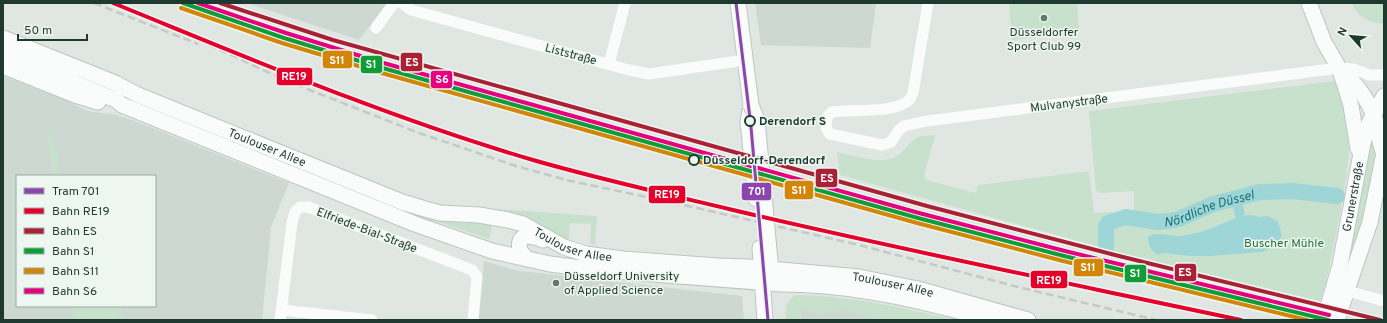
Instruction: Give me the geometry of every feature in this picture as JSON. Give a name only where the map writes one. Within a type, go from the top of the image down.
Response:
[{"type":"main road","points":[[738,3],[751,105],[757,120],[759,134],[766,270],[765,320]]},
{"type":"main road","points":[[1309,3],[1324,42],[1339,68],[1351,106],[1359,158]]},
{"type":"main road","points":[[3,38],[116,83],[138,94]]},
{"type":"main road","points":[[3,53],[62,76],[67,80],[116,100],[122,105]]},
{"type":"main road","points":[[3,66],[75,95],[114,105],[122,105]]},
{"type":"main road","points":[[1339,68],[1352,80],[1368,105],[1377,126],[1383,160]]},
{"type":"main road","points":[[62,76],[68,76],[124,93],[138,94]]},
{"type":"main road","name":"Toulouser Allee","points":[[138,94],[402,202],[425,210],[479,215],[523,224],[556,243],[586,254],[622,259],[859,277],[966,302],[1028,320]]},
{"type":"main road","name":"Grunerstraße","points":[[1338,296],[1340,266],[1359,158],[1366,133],[1384,96]]},
{"type":"main road","name":"Toulouser Allee","points":[[122,105],[416,224],[492,251],[550,264],[589,269],[766,270],[806,284],[868,292],[941,306],[990,320]]},
{"type":"main road","name":"Grunerstraße","points":[[1338,296],[1370,222],[1383,160]]},
{"type":"main road","points":[[527,259],[521,254],[519,248],[520,242],[524,237],[532,235],[556,243]]},
{"type":"main road","points":[[766,270],[774,320]]},
{"type":"main road","points":[[1324,320],[1338,296]]},
{"type":"main road","points":[[1336,320],[1338,296]]},
{"type":"street","points":[[376,28],[394,3]]},
{"type":"street","name":"Liststraße","points":[[402,3],[411,10],[649,74],[745,60]]},
{"type":"street","points":[[609,64],[625,3]]},
{"type":"street","name":"Mulvanystraße","points":[[928,3],[913,92],[910,99],[904,103],[888,108],[867,111],[833,111],[830,113],[826,124],[830,134],[882,145],[891,142],[899,130],[904,126],[926,121],[1339,68]]},
{"type":"street","points":[[1339,68],[1354,70],[1369,75],[1384,75]]},
{"type":"street","name":"Elfriede-Bial-Straße","points":[[281,315],[292,223],[295,212],[300,207],[308,207],[472,270],[477,277],[473,320]]},
{"type":"street","points":[[1338,296],[1384,301]]},
{"type":"street","points":[[281,315],[372,320]]},
{"type":"shaded area","points":[[246,3],[387,3],[359,40]]},
{"type":"shaded area","points":[[755,3],[876,3],[870,48],[761,45]]},
{"type":"shaded area","points":[[3,76],[61,98],[88,111],[116,115],[135,121],[289,183],[271,227],[262,320],[3,320]]},
{"type":"shaded area","name":"Düsseldorf University of Applied Science","points":[[484,261],[520,271],[742,296],[744,320],[477,320]]},
{"type":"shaded area","points":[[789,301],[861,310],[898,320],[791,320]]},
{"type":"green space","name":"Düsseldorfer Sport Club 99","points":[[1009,3],[1077,3],[1079,32],[1012,40]]},
{"type":"green space","points":[[1352,3],[1384,3],[1384,24],[1373,22],[1364,18],[1357,12]]},
{"type":"green space","name":"Buscher Mühle","points":[[1335,81],[1348,131],[1349,152],[1336,235],[1320,301],[1132,256],[840,175],[837,152],[874,160],[889,159],[898,155],[916,138],[935,135],[924,175],[926,180],[976,193],[978,185],[1089,171],[1094,213],[1134,211],[1134,191],[1100,193],[1096,191],[1089,111]]},
{"type":"green space","points":[[123,93],[414,211],[492,223],[490,237],[488,239],[438,222],[420,219],[110,96]]},
{"type":"green space","points":[[47,134],[52,136],[59,157],[56,173],[63,175],[53,175]]},
{"type":"green space","points":[[1369,136],[1376,143],[1375,173],[1357,248],[1341,278]]},
{"type":"green space","points":[[497,209],[597,216],[595,245],[590,244],[591,224],[570,223],[569,241],[516,215]]},
{"type":"green space","points":[[795,295],[835,297],[856,300],[956,320],[875,320],[844,309],[819,314],[801,307],[801,320],[786,320],[787,303]]},
{"type":"green space","points":[[72,307],[122,307],[122,314],[119,314],[118,320],[100,320],[99,318],[74,320]]},
{"type":"water","points":[[1250,215],[1261,217],[1268,216],[1278,222],[1282,236],[1276,246],[1262,252],[1210,256],[1191,256],[1163,253],[1159,255],[1150,248],[1148,237],[1151,235],[1159,234],[1179,236],[1192,234],[1236,218]]},
{"type":"waterway","name":"Nördliche Düssel","points":[[1106,248],[1106,226],[1108,223],[1126,217],[1157,222],[1169,221],[1179,219],[1213,204],[1260,192],[1292,191],[1337,196]]},
{"type":"waterway","points":[[1237,199],[1240,216]]},
{"type":"railway","points":[[94,3],[198,44]]},
{"type":"railway","points":[[165,24],[307,89],[419,133],[516,166],[566,180],[859,245],[1014,286],[1156,320]]},
{"type":"tram line","name":"701","points":[[736,3],[751,127],[768,320]]},
{"type":"rail line","name":"RE19","points":[[113,3],[373,107],[426,126],[533,160],[583,174],[796,225],[1241,320]]},
{"type":"rail line","name":"S1","points":[[183,3],[284,38],[379,67],[918,218],[1064,256],[1328,320]]},
{"type":"rail line","name":"S6","points":[[198,3],[286,33],[380,62],[919,213],[1065,251],[1329,315]]},
{"type":"rail line","name":"ES","points":[[220,3],[333,40],[927,206],[1115,255],[1380,320]]},
{"type":"rail line","name":"S11","points":[[181,8],[282,43],[378,72],[917,223],[1063,261],[1307,320]]},
{"type":"place","name":"Düsseldorfer Sport Club 99","points":[[1044,18]]},
{"type":"place","name":"Derendorf S","points":[[750,121]]},
{"type":"place","name":"Düsseldorf-Derendorf","points":[[694,160]]},
{"type":"place","name":"Düsseldorf University of Applied Science","points":[[556,283]]}]
